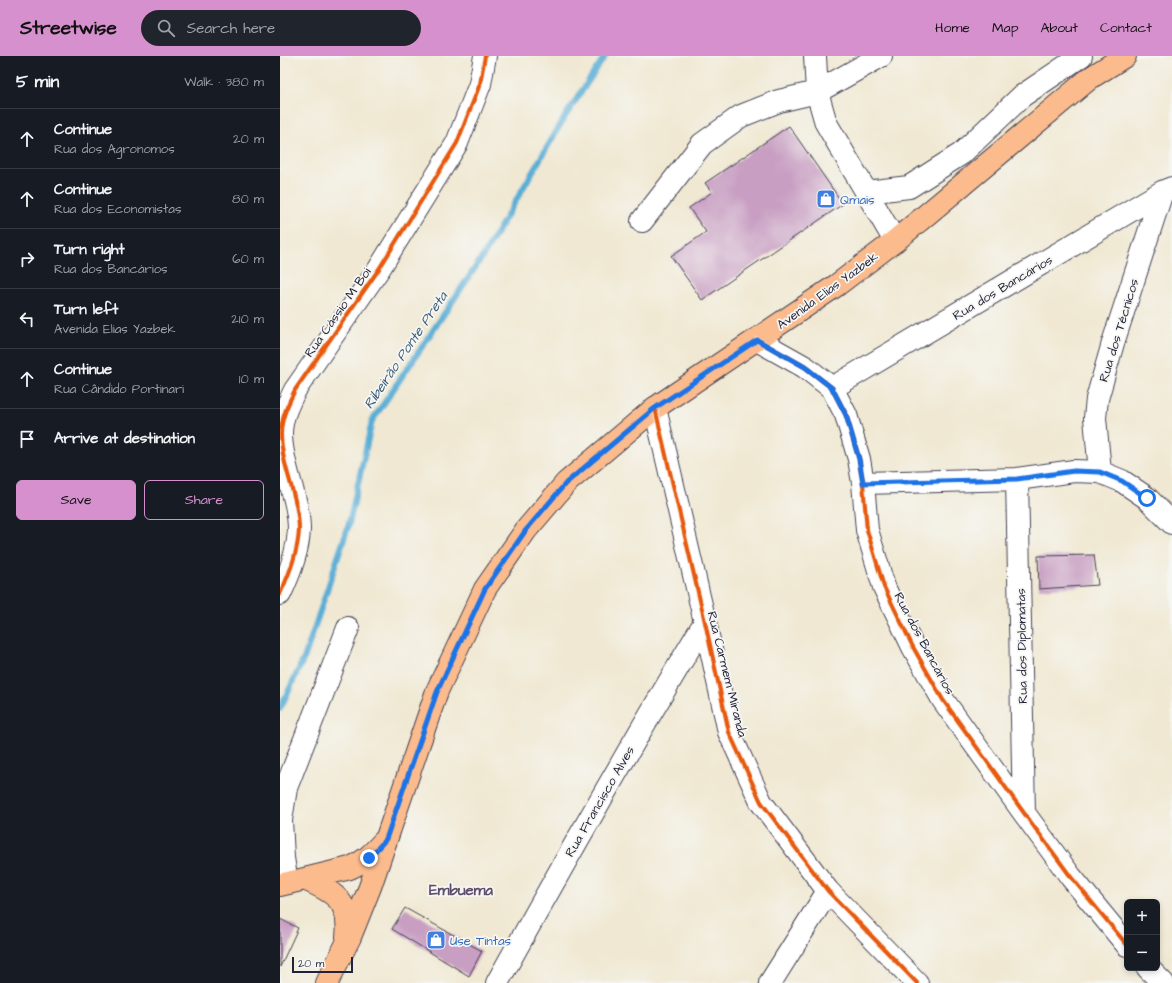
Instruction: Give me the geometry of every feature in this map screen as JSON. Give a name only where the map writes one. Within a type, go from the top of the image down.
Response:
[{"type":"main road","name":"Avenida Elias Yazbek","points":[[327,983],[347,944],[370,887],[437,692],[485,589],[526,530],[566,483],[655,408],[837,285],[895,241],[1090,78],[1125,56]]},
{"type":"main road","points":[[291,882],[350,868],[359,864],[369,858],[386,839]]},
{"type":"main road","points":[[291,882],[322,886],[340,900],[346,910],[348,928],[347,944]]},
{"type":"street","name":"Rua Cássio M Boi","points":[[280,594],[294,558],[299,530],[296,507],[282,445],[281,434],[286,408],[295,390],[379,269],[457,143],[480,84],[484,56]]},
{"type":"street","points":[[815,56],[817,92],[826,123],[895,241]]},
{"type":"street","points":[[642,221],[702,144],[741,116],[779,101],[817,92],[881,56]]},
{"type":"street","points":[[866,192],[909,187],[961,154],[1022,96],[1081,56]]},
{"type":"street","name":"Rua dos Bancários","points":[[832,388],[1167,190]]},
{"type":"street","name":"Rua dos Técnicos","points":[[1100,472],[1095,418],[1097,399],[1113,342],[1167,190]]},
{"type":"street","name":"Rua dos Bancários","points":[[757,340],[805,367],[832,388],[846,415],[859,459],[863,483],[867,530],[884,587],[913,647],[943,700],[1024,813],[1071,877],[1124,941]]},
{"type":"street","name":"Rua Carmem Miranda","points":[[655,408],[729,732],[761,802],[828,891],[917,983]]},
{"type":"street","points":[[863,483],[1017,479],[1074,471],[1100,472],[1122,481],[1147,498],[1172,523]]},
{"type":"street","name":"Rua dos Diplomatas","points":[[1017,479],[1024,813]]},
{"type":"street","name":"Rua Francisco Alves","points":[[497,983],[654,706],[705,622]]},
{"type":"street","points":[[291,882],[283,858],[282,820],[286,788],[348,628]]},
{"type":"street","points":[[770,983],[828,891]]},
{"type":"street","points":[[1151,971],[1163,983]]},
{"type":"building","points":[[789,126],[843,204],[702,300],[671,256],[706,232],[689,208],[712,192],[705,183]]},
{"type":"building","points":[[1094,555],[1098,585],[1039,589],[1038,556]]},
{"type":"building","name":"Use Tintas","points":[[405,908],[482,951],[469,976],[392,929]]},
{"type":"building","points":[[280,919],[298,928],[280,967]]},
{"type":"waterway","name":"Ribeirão Ponte Preta","points":[[280,709],[305,656],[349,524],[372,421],[485,253],[566,115],[605,56]]},
{"type":"cycle path","points":[[280,594],[287,579],[297,547],[299,530],[296,506],[282,446],[281,428],[285,411],[295,390],[379,269],[457,143],[480,84],[485,56]]},
{"type":"cycle path","points":[[757,340],[805,367],[832,388],[846,415],[859,459],[863,483],[867,530],[884,587],[913,647],[943,700],[1024,813],[1071,877],[1124,941]]},
{"type":"cycle path","points":[[655,408],[729,732],[761,802],[828,891],[917,983]]},
{"type":"place","name":"Qmais","points":[[826,199]]},
{"type":"place","name":"Use Tintas","points":[[436,940]]},
{"type":"district","name":"Embuema","points":[[461,890]]},
{"type":"route","points":[[369,858],[386,839],[437,692],[485,589],[526,530],[566,483],[655,408],[757,340],[805,367],[832,388],[846,415],[859,459],[863,483],[1017,479],[1074,471],[1100,472],[1122,481],[1147,498]]}]
